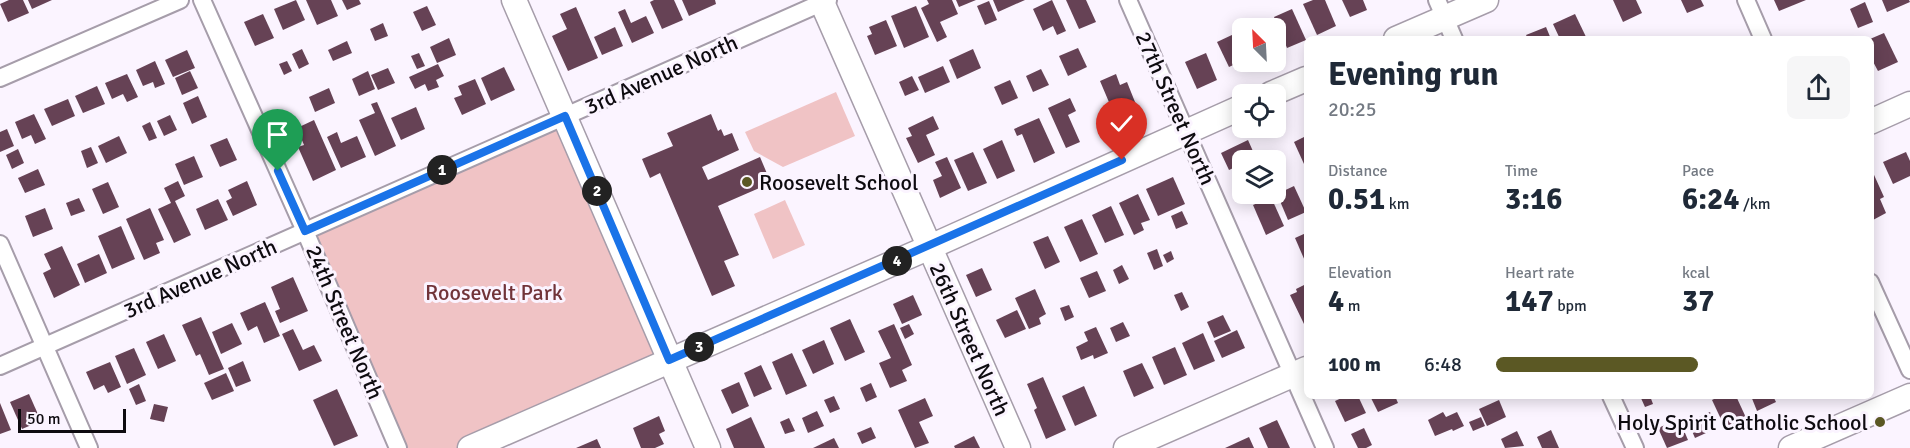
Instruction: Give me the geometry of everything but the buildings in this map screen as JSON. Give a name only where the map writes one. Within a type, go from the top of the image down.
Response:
[{"type":"main road","points":[[514,0],[708,448]]},
{"type":"main road","points":[[1402,36],[1486,0]]},
{"type":"main road","name":"26th Street North","points":[[824,1],[1018,448]]},
{"type":"main road","points":[[1286,87],[1304,80]]},
{"type":"main road","points":[[1874,120],[1910,104]]},
{"type":"main road","points":[[470,448],[930,247],[1232,112]]},
{"type":"main road","points":[[1126,448],[1300,372]]},
{"type":"main road","points":[[1791,448],[1910,396]]},
{"type":"street","points":[[0,78],[180,0]]},
{"type":"street","name":"24th Street North","points":[[202,0],[398,448]]},
{"type":"street","name":"27th Street North","points":[[1128,0],[1187,132],[1300,372]]},
{"type":"street","points":[[1746,0],[1762,36]]},
{"type":"street","name":"3rd Avenue North","points":[[0,366],[824,1]]},
{"type":"street","points":[[0,244],[89,448]]},
{"type":"street","points":[[1874,291],[1910,370]]},
{"type":"street","name":"27th Street North","points":[[1309,399],[1325,448]]},
{"type":"street","points":[[1612,399],[1635,448]]},
{"type":"green space","points":[[836,92],[855,136],[783,167],[754,151],[745,132]]},
{"type":"green space","name":"Roosevelt Park","points":[[565,116],[669,360],[470,448],[398,448],[305,231]]},
{"type":"green space","points":[[785,200],[805,245],[773,259],[754,214]]},
{"type":"place","name":"Roosevelt School","points":[[747,182]]},
{"type":"place","name":"Holy Spirit Catholic School","points":[[1880,422]]},
{"type":"route","points":[[278,171],[305,231],[565,116],[669,360],[930,247],[1122,160]]}]
